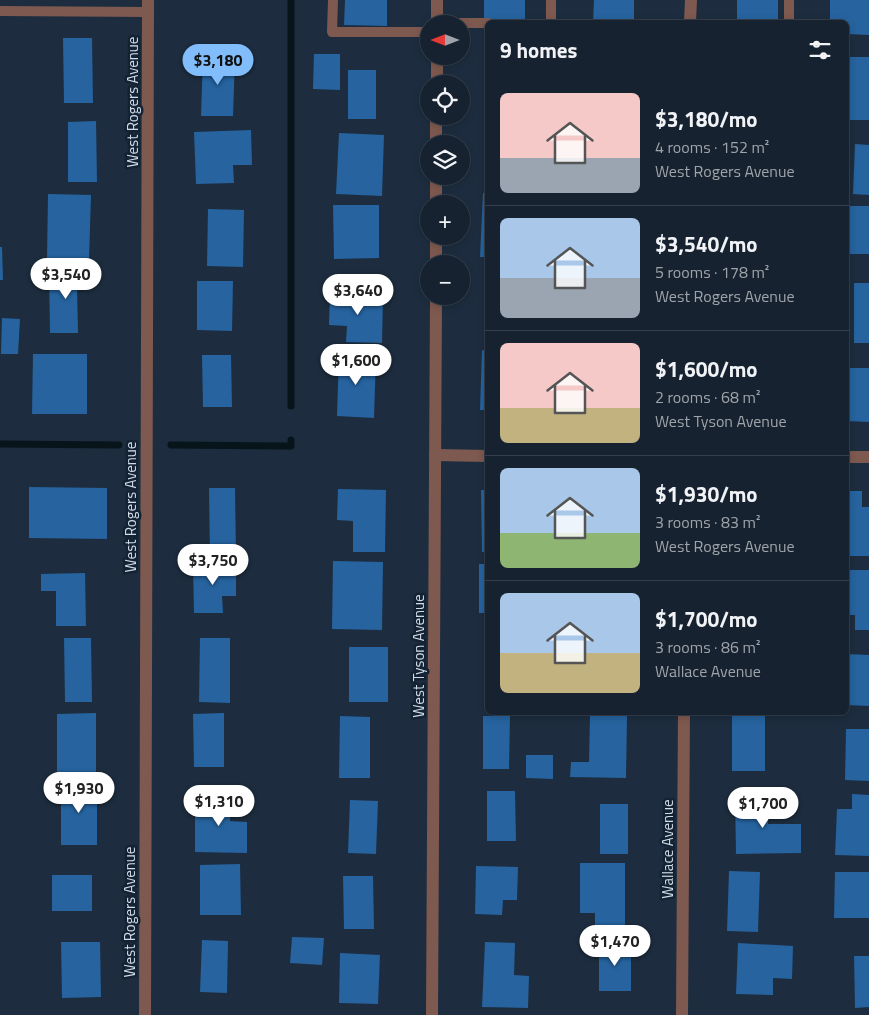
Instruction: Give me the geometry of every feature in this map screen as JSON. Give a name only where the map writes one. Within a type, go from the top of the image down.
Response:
[{"type":"street","points":[[435,15],[437,0]]},
{"type":"street","points":[[690,20],[691,0]]},
{"type":"street","name":"West Rogers Avenue","points":[[145,1015],[148,6]]},
{"type":"street","name":"West Tyson Avenue","points":[[432,1015],[436,305]]},
{"type":"street","points":[[435,455],[485,456]]},
{"type":"street","points":[[849,457],[869,457]]},
{"type":"street","name":"Wallace Avenue","points":[[682,1015],[684,715]]},
{"type":"lane","points":[[333,0],[332,32],[420,27]]},
{"type":"lane","points":[[551,0],[551,20]]},
{"type":"lane","points":[[789,0],[789,20]]},
{"type":"lane","points":[[0,10],[148,6]]},
{"type":"lane","points":[[470,24],[485,23]]},
{"type":"building","points":[[345,0],[387,0],[387,26],[344,25]]},
{"type":"building","points":[[484,0],[525,0],[525,19],[484,19]]},
{"type":"building","points":[[594,0],[634,0],[634,20],[593,20]]},
{"type":"building","points":[[737,0],[778,0],[778,20],[737,20]]},
{"type":"building","points":[[830,0],[869,0],[869,35],[849,34],[849,20],[830,20]]},
{"type":"building","points":[[63,38],[92,38],[93,103],[64,103]]},
{"type":"building","points":[[314,54],[340,54],[340,90],[313,89]]},
{"type":"building","points":[[203,56],[235,57],[233,116],[201,116]]},
{"type":"building","points":[[849,57],[869,57],[869,120],[849,120]]},
{"type":"building","points":[[348,70],[376,70],[376,119],[348,119]]},
{"type":"building","points":[[96,121],[97,182],[68,182],[68,122]]},
{"type":"building","points":[[251,130],[252,165],[233,165],[234,183],[196,184],[194,132]]},
{"type":"building","points":[[339,133],[384,135],[382,196],[336,194]]},
{"type":"building","points":[[855,144],[869,145],[869,195],[853,194]]},
{"type":"building","points":[[483,193],[485,193],[485,257],[480,257]]},
{"type":"building","points":[[48,194],[91,195],[89,259],[47,258]]},
{"type":"building","points":[[333,205],[379,205],[379,258],[334,259]]},
{"type":"building","points":[[849,206],[869,206],[869,254],[850,254]]},
{"type":"building","points":[[208,209],[244,210],[243,267],[207,266]]},
{"type":"building","points":[[0,247],[2,247],[3,280],[0,280]]},
{"type":"building","points":[[49,272],[91,272],[91,287],[77,287],[78,333],[50,333]]},
{"type":"building","points":[[197,281],[233,281],[232,331],[197,330]]},
{"type":"building","points":[[854,283],[869,283],[869,343],[854,343]]},
{"type":"building","points":[[330,293],[383,295],[382,343],[346,342],[347,326],[329,325]]},
{"type":"building","points":[[2,318],[20,319],[18,354],[1,354]]},
{"type":"building","points":[[482,350],[485,350],[485,410],[480,410]]},
{"type":"building","points":[[33,354],[87,354],[87,414],[32,414]]},
{"type":"building","points":[[339,354],[376,356],[374,418],[337,416]]},
{"type":"building","points":[[202,355],[231,355],[232,407],[203,407]]},
{"type":"building","points":[[849,368],[869,368],[869,422],[849,421]]},
{"type":"building","points":[[29,487],[107,488],[107,539],[29,538]]},
{"type":"building","points":[[209,488],[235,488],[236,556],[210,556]]},
{"type":"building","points":[[338,489],[386,490],[385,552],[353,552],[353,521],[337,520]]},
{"type":"building","points":[[481,490],[485,490],[485,552],[482,552]]},
{"type":"building","points":[[849,491],[862,491],[862,507],[869,507],[869,556],[849,556]]},
{"type":"building","points":[[333,561],[383,562],[382,630],[332,629]]},
{"type":"building","points":[[236,563],[236,596],[222,596],[223,613],[194,613],[193,564]]},
{"type":"building","points":[[479,564],[485,564],[485,613],[479,613]]},
{"type":"building","points":[[849,570],[869,570],[869,630],[855,630],[855,615],[849,615]]},
{"type":"building","points":[[85,573],[86,626],[56,626],[56,591],[41,591],[41,574]]},
{"type":"building","points":[[64,638],[91,638],[92,702],[65,702]]},
{"type":"building","points":[[200,638],[230,638],[230,703],[199,702]]},
{"type":"building","points":[[349,647],[388,647],[388,702],[349,702]]},
{"type":"building","points":[[849,654],[869,655],[869,706],[849,705]]},
{"type":"building","points":[[96,713],[96,773],[57,773],[57,714]]},
{"type":"building","points":[[224,713],[224,767],[194,767],[193,714]]},
{"type":"building","points":[[340,716],[370,717],[370,778],[339,778]]},
{"type":"building","points":[[483,716],[510,716],[509,769],[483,769]]},
{"type":"building","points":[[590,716],[627,716],[626,778],[570,777],[571,762],[589,762]]},
{"type":"building","points":[[732,716],[765,716],[765,771],[732,771]]},
{"type":"building","points":[[846,729],[869,729],[869,781],[845,780]]},
{"type":"building","points":[[526,755],[553,755],[553,779],[526,778]]},
{"type":"building","points":[[61,784],[97,784],[97,845],[61,845]]},
{"type":"building","points":[[213,790],[230,790],[230,821],[247,822],[247,853],[195,852],[195,806],[212,806]]},
{"type":"building","points":[[487,791],[515,791],[516,841],[487,841]]},
{"type":"building","points":[[852,794],[869,795],[869,856],[835,855],[837,809],[852,809]]},
{"type":"building","points":[[735,795],[768,795],[768,824],[801,824],[801,853],[736,854]]},
{"type":"building","points":[[350,800],[378,801],[376,854],[348,853]]},
{"type":"building","points":[[600,804],[628,804],[628,854],[600,854]]},
{"type":"building","points":[[580,863],[625,863],[625,930],[595,930],[595,913],[580,913]]},
{"type":"building","points":[[240,864],[241,915],[200,915],[200,865]]},
{"type":"building","points":[[476,866],[518,867],[517,900],[503,900],[502,915],[475,914]]},
{"type":"building","points":[[729,871],[760,872],[758,932],[727,931]]},
{"type":"building","points":[[835,872],[869,872],[869,918],[834,918]]},
{"type":"building","points":[[52,875],[92,875],[92,911],[52,911]]},
{"type":"building","points":[[343,876],[373,876],[374,929],[344,929]]},
{"type":"building","points":[[292,937],[324,938],[322,965],[290,963]]},
{"type":"building","points":[[202,940],[228,941],[227,993],[200,992]]},
{"type":"building","points":[[61,942],[100,942],[101,997],[62,998]]},
{"type":"building","points":[[485,942],[515,943],[514,975],[529,976],[528,1008],[482,1007]]},
{"type":"building","points":[[599,942],[631,943],[631,991],[599,991]]},
{"type":"building","points":[[738,943],[793,946],[792,979],[773,978],[773,995],[736,994]]},
{"type":"building","points":[[340,953],[380,955],[378,1004],[339,1003]]},
{"type":"building","points":[[854,956],[869,956],[869,1007],[855,1008]]},
{"type":"waterway","points":[[291,0],[291,406]]},
{"type":"waterway","points":[[171,445],[291,446],[291,440]]},
{"type":"waterway","points":[[0,444],[119,445]]}]
